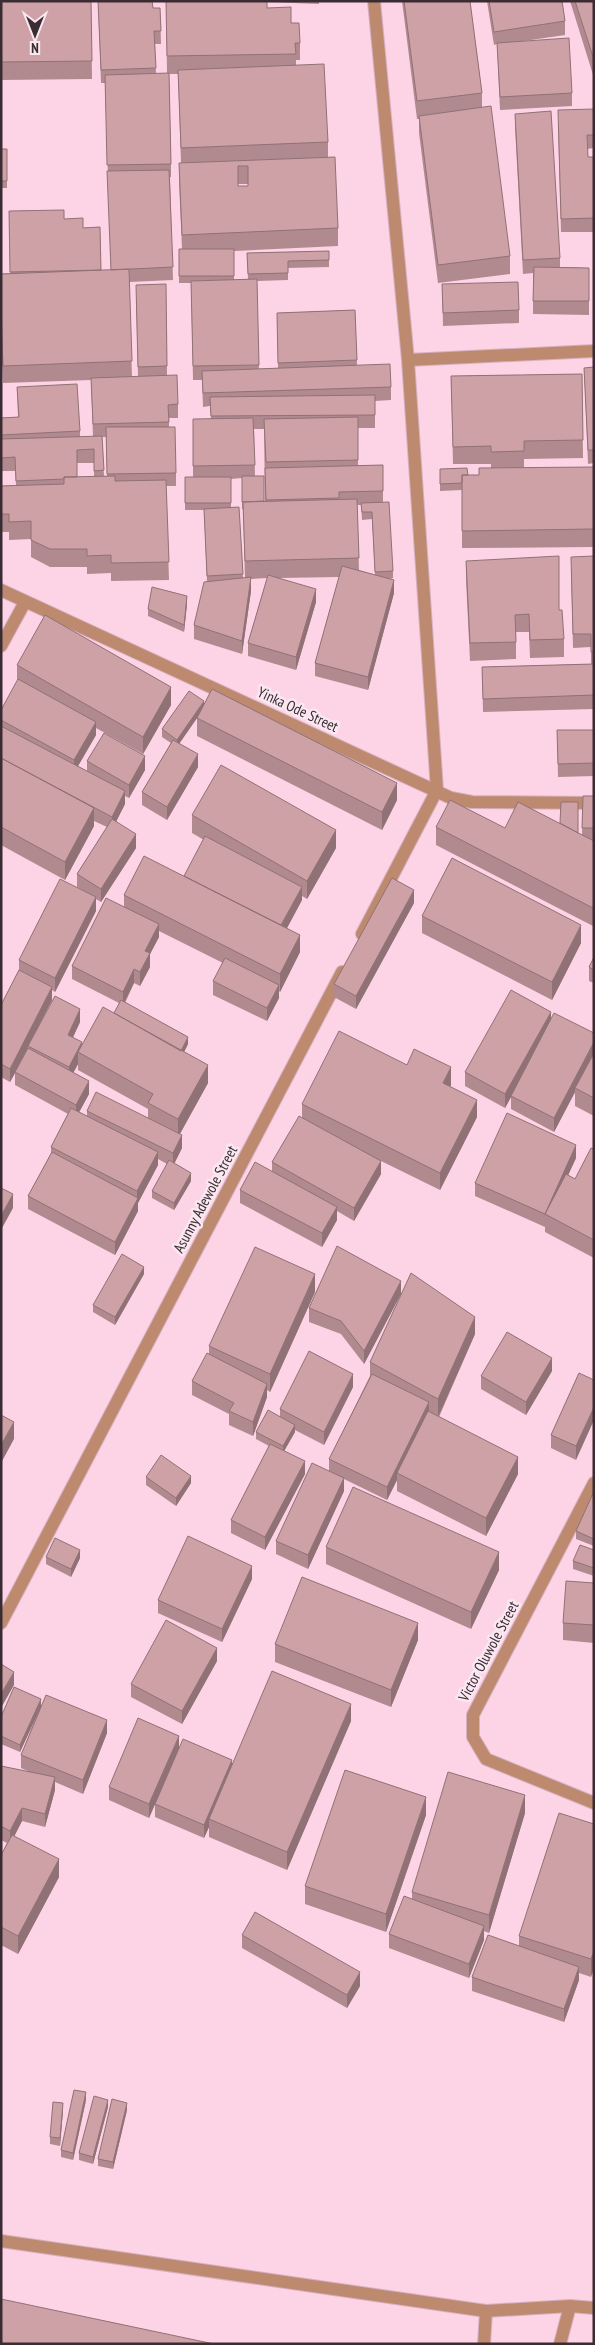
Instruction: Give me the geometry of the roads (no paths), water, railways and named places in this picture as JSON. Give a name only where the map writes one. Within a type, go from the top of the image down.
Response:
[{"type":"street","points":[[374,1],[408,360],[437,790]]},
{"type":"street","points":[[408,360],[594,351]]},
{"type":"street","name":"Yinka Ode Street","points":[[1,590],[451,798],[472,802],[594,803]]},
{"type":"street","points":[[1,646],[25,602]]},
{"type":"street","name":"Asunny Adewole Street","points":[[1,1623],[437,790]]},
{"type":"street","name":"Victor Oluwole Street","points":[[594,1483],[473,1715],[473,1737],[486,1759],[594,1803]]},
{"type":"street","points":[[1,2241],[486,2311],[570,2306],[594,2308]]},
{"type":"street","points":[[560,2344],[570,2306]]},
{"type":"street","points":[[484,2344],[486,2311]]}]
